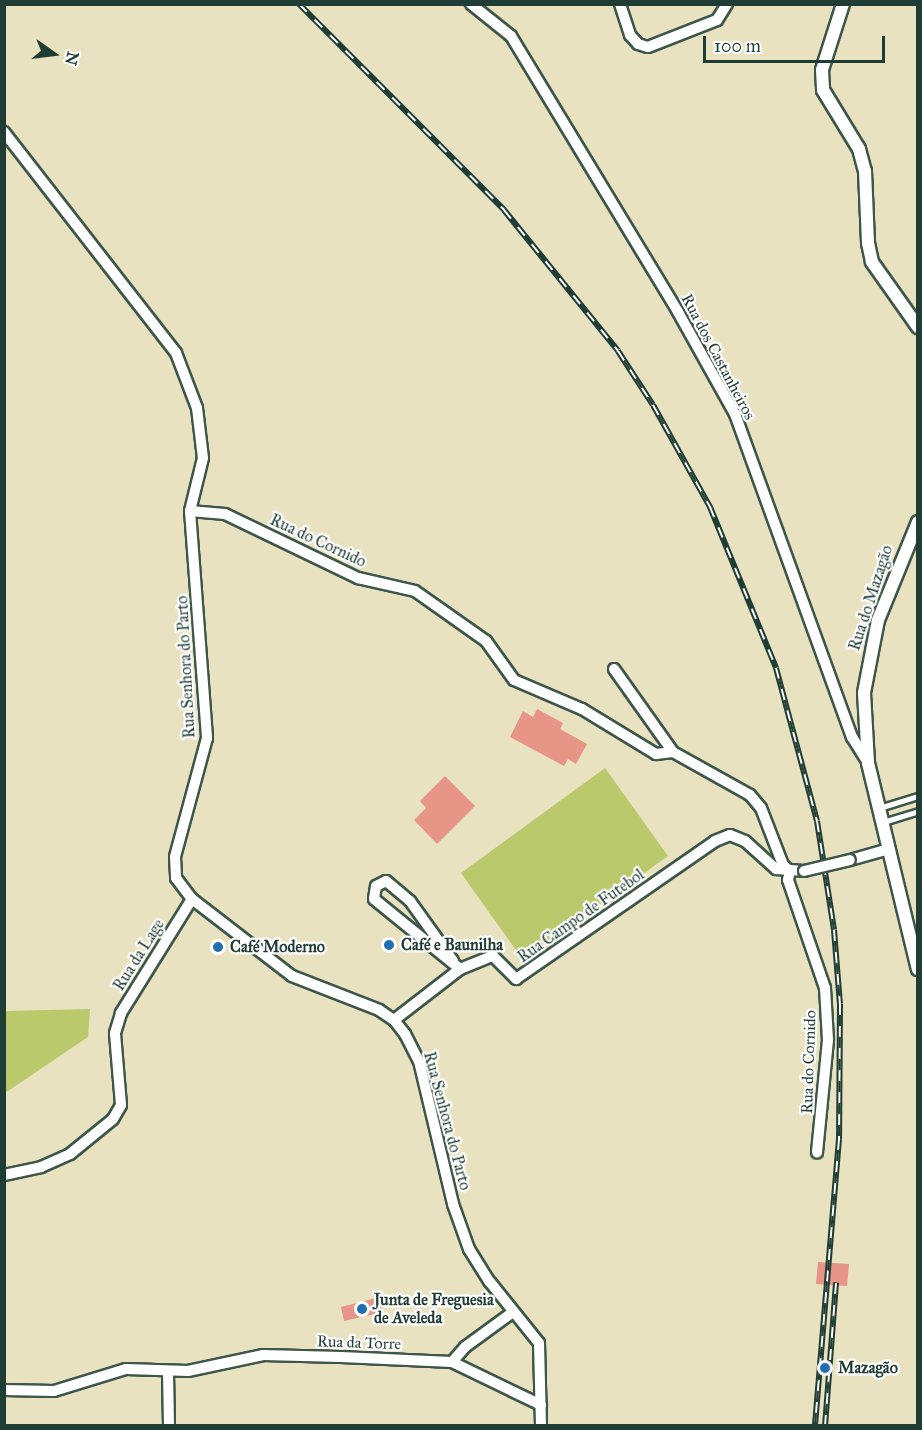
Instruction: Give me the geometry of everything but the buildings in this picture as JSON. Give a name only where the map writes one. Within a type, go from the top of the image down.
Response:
[{"type":"street","name":"Rua dos Castanheiros","points":[[471,4],[511,36],[678,312],[735,414],[852,737],[868,762]]},
{"type":"street","points":[[620,4],[630,35],[648,47],[717,20],[727,4]]},
{"type":"street","points":[[843,4],[822,70],[823,90],[859,149],[865,171],[868,243],[872,262],[918,327]]},
{"type":"street","name":"Rua Senhora do Parto","points":[[4,132],[176,352],[197,408],[203,458],[190,511],[207,738],[175,856],[176,878],[192,899],[292,976],[394,1020],[418,1061],[453,1204],[470,1250],[513,1312],[539,1343],[541,1425]]},
{"type":"street","name":"Rua do Cornido","points":[[190,511],[225,514],[358,578],[415,591],[486,641],[514,680],[582,709],[656,754],[673,752],[750,795],[761,808],[783,865],[790,871],[788,880],[825,988],[828,1040],[817,1152]]},
{"type":"street","name":"Rua do Mazagão","points":[[918,522],[894,576],[869,652],[864,693],[868,762],[918,969]]},
{"type":"street","points":[[614,669],[673,752]]},
{"type":"street","name":"Rua Campo de Futebol","points":[[394,1020],[457,965],[493,956],[516,979],[715,841],[730,835],[745,841],[764,862],[790,871]]},
{"type":"street","points":[[790,871],[804,871],[889,849]]},
{"type":"street","points":[[386,881],[410,901],[457,965],[374,899],[376,886],[386,881]]},
{"type":"street","name":"Rua da Lage","points":[[4,1175],[41,1167],[70,1154],[113,1119],[121,1105],[116,1033],[121,1013],[192,899]]},
{"type":"street","points":[[452,1362],[465,1347],[513,1312]]},
{"type":"street","name":"Rua da Torre","points":[[4,1390],[54,1390],[126,1369],[168,1373],[264,1355],[452,1362],[541,1405]]},
{"type":"street","points":[[168,1373],[169,1425]]},
{"type":"lane","points":[[879,808],[918,796]]},
{"type":"lane","points":[[883,822],[918,811]]},
{"type":"green space","points":[[605,768],[668,856],[523,960],[461,873]]},
{"type":"green space","points":[[90,1009],[88,1037],[5,1093],[5,1011]]},
{"type":"railway","points":[[299,4],[504,210],[618,351],[653,405],[710,507],[776,668],[817,821],[834,930],[840,1004],[839,1139],[815,1426]]},
{"type":"railway","points":[[825,1426],[836,1282]]},
{"type":"place","name":"Café e Baunilha","points":[[389,945]]},
{"type":"place","name":"Café Moderno","points":[[218,947]]},
{"type":"place","name":"Junta de Freguesia de Aveleda","points":[[362,1309]]},
{"type":"place","name":"Mazagão","points":[[825,1368]]}]
